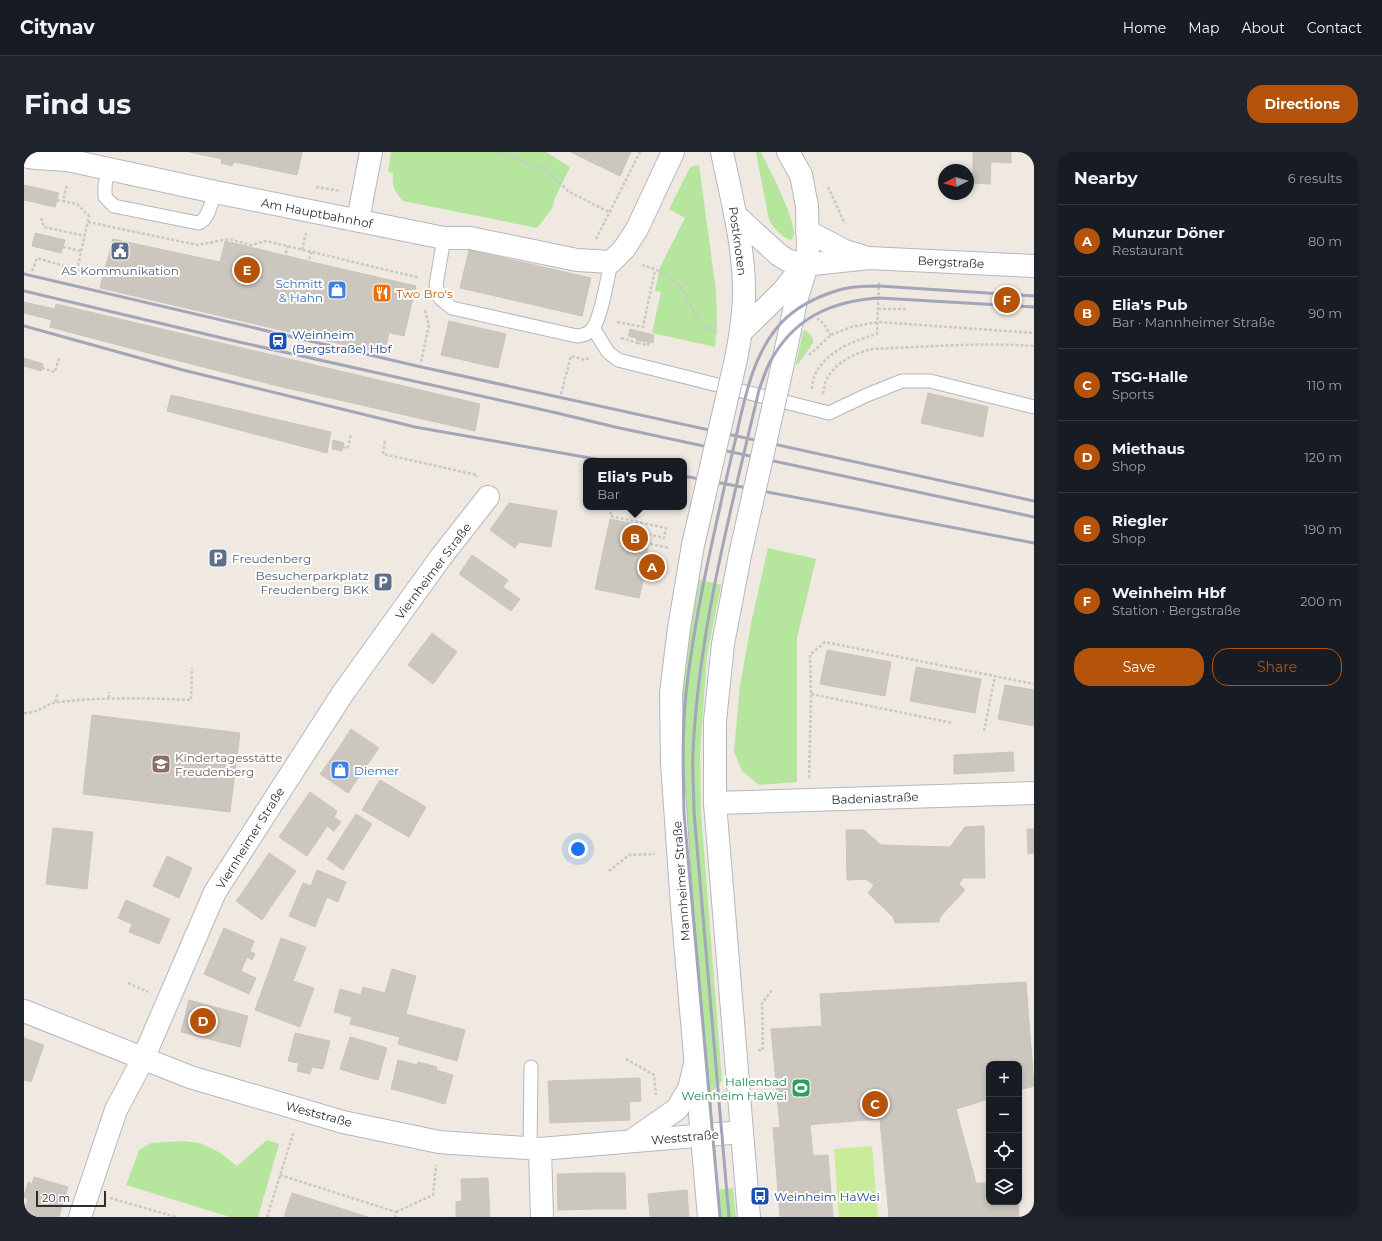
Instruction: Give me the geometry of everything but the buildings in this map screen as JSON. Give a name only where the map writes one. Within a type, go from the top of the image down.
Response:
[{"type":"street","points":[[358,220],[371,152]]},
{"type":"street","points":[[611,262],[624,249],[637,229],[673,152]]},
{"type":"street","name":"Postknoten","points":[[722,152],[735,215],[743,278],[744,297],[741,332],[736,359]]},
{"type":"street","points":[[749,1217],[715,803],[715,721],[723,644],[740,556],[796,301],[808,255],[807,206],[801,175],[788,152]]},
{"type":"street","name":"Am Hauptbahnhof","points":[[24,156],[72,161],[215,192],[444,238],[470,238],[577,260],[611,262]]},
{"type":"street","points":[[735,215],[779,255],[787,260],[805,265],[869,258]]},
{"type":"street","points":[[779,255],[796,253],[803,245],[807,231]]},
{"type":"street","points":[[807,231],[845,251],[869,258]]},
{"type":"street","name":"Bergstraße","points":[[869,258],[1034,266]]},
{"type":"street","points":[[741,332],[783,291],[805,265]]},
{"type":"street","name":"Mannheimer Straße","points":[[709,1217],[682,906],[672,763],[671,693],[679,628],[684,548],[736,359]]},
{"type":"street","name":"Viernheimer Straße","points":[[80,1217],[116,1110],[143,1059],[215,892],[344,693],[441,557],[488,496]]},
{"type":"street","name":"Badeniastraße","points":[[715,803],[1034,793]]},
{"type":"street","name":"Weststraße","points":[[24,1010],[190,1077],[343,1122],[438,1142],[535,1149],[628,1143],[742,1132]]},
{"type":"street","name":"Weststraße","points":[[628,1143],[677,1109],[689,1089],[696,1061]]},
{"type":"street","points":[[535,1149],[542,1217]]},
{"type":"lane","points":[[108,169],[105,197],[114,206],[202,222],[206,217],[215,192]]},
{"type":"lane","points":[[444,238],[436,285],[440,298],[452,308],[577,336],[586,334],[593,328],[603,300],[611,262]]},
{"type":"lane","points":[[593,328],[604,347],[618,360],[829,412],[867,394],[902,381],[930,382],[1034,407]]},
{"type":"lane","points":[[531,1067],[535,1149]]},
{"type":"path","points":[[497,152],[545,169],[568,191],[609,212],[640,152]]},
{"type":"path","points":[[64,201],[72,161]]},
{"type":"path","points":[[826,182],[847,226]]},
{"type":"path","points":[[57,200],[77,204],[89,216],[77,270]]},
{"type":"path","points":[[41,218],[44,228],[85,236]]},
{"type":"path","points":[[306,231],[302,250],[416,277],[438,271]]},
{"type":"path","points":[[303,244],[307,245]]},
{"type":"path","points":[[284,263],[288,246]]},
{"type":"path","points":[[63,247],[81,251]]},
{"type":"path","points":[[307,269],[311,252]]},
{"type":"path","points":[[32,271],[36,258],[77,270],[177,294]]},
{"type":"path","points":[[635,265],[643,265],[672,279],[681,288],[692,312],[699,321],[714,332]]},
{"type":"path","points":[[617,322],[643,327],[655,270]]},
{"type":"path","points":[[416,277],[417,281]]},
{"type":"path","points":[[681,288],[690,278]]},
{"type":"path","points":[[218,304],[220,300]]},
{"type":"path","points":[[421,362],[429,325],[424,305]]},
{"type":"path","points":[[279,330],[284,308]]},
{"type":"path","points":[[878,309],[907,309]]},
{"type":"path","points":[[604,347],[616,334],[618,315]]},
{"type":"path","points":[[307,319],[353,330]]},
{"type":"path","points":[[814,377],[821,365],[834,352],[850,343],[877,334],[878,322]]},
{"type":"path","points":[[806,358],[831,335],[851,327],[878,322],[1034,333]]},
{"type":"path","points":[[616,334],[620,337],[632,339],[648,345],[649,342]]},
{"type":"path","points":[[819,410],[829,375],[850,357],[860,352],[872,349],[978,345],[1009,344],[1034,346]]},
{"type":"path","points":[[270,385],[277,355]]},
{"type":"path","points":[[561,394],[571,356],[585,360]]},
{"type":"path","points":[[42,368],[55,372],[59,358]]},
{"type":"path","points":[[273,369],[341,384]]},
{"type":"path","points":[[265,431],[329,444]]},
{"type":"path","points":[[344,447],[348,448],[352,434]]},
{"type":"path","points":[[385,441],[383,454],[477,475]]},
{"type":"path","points":[[611,510],[610,516],[666,528],[664,538],[644,533],[642,542],[684,548]]},
{"type":"path","points":[[809,800],[811,694],[810,655],[825,642],[1034,684]]},
{"type":"path","points":[[24,713],[32,713],[56,702],[109,698],[191,700],[192,668]]},
{"type":"path","points":[[984,731],[996,676]]},
{"type":"path","points":[[109,692],[109,698]]},
{"type":"path","points":[[56,702],[57,694]]},
{"type":"path","points":[[811,694],[953,723]]},
{"type":"path","points":[[609,871],[629,855],[655,854]]},
{"type":"path","points":[[763,1050],[762,1004],[772,990]]},
{"type":"path","points":[[626,1059],[654,1075],[656,1095]]},
{"type":"path","points":[[267,1217],[301,1109]]},
{"type":"path","points":[[280,1175],[396,1212],[433,1195],[433,1191]]},
{"type":"path","points":[[88,1192],[176,1217]]},
{"type":"path","points":[[395,1217],[396,1212]]},
{"type":"green space","points":[[391,152],[546,152],[570,167],[555,198],[552,209],[537,228],[403,201],[394,188],[393,173],[388,172]]},
{"type":"green space","points":[[756,152],[761,152],[776,182],[792,221],[794,231],[793,238],[790,240],[778,232],[769,220]]},
{"type":"green space","points":[[699,165],[716,291],[717,326],[715,347],[652,333],[661,292],[655,291],[660,267],[685,218],[669,209],[690,167]]},
{"type":"green space","points":[[805,330],[812,337],[813,343],[798,364],[796,364],[803,332]]},
{"type":"green space","points":[[768,548],[816,559],[797,638],[797,782],[759,785],[742,771],[734,752],[740,685],[752,619]]},
{"type":"green space","points":[[697,579],[721,585],[707,656],[700,753],[701,812],[722,1081],[711,1093],[712,1108],[706,1114],[679,812],[681,693]]},
{"type":"green space","points":[[267,1140],[279,1144],[258,1217],[230,1217],[126,1185],[139,1150],[151,1143],[182,1141],[200,1143],[219,1152],[237,1166]]},
{"type":"green space","points":[[872,1146],[878,1217],[839,1217],[834,1149]]},
{"type":"green space","points":[[733,1188],[736,1217],[715,1217],[712,1190]]},
{"type":"railway","points":[[24,274],[417,366],[1034,501]]},
{"type":"railway","points":[[720,1217],[684,813],[684,723],[686,693],[694,633],[718,513],[744,402],[754,368],[770,337],[787,317],[801,307],[831,292],[859,286],[879,286],[1034,296]]},
{"type":"railway","points":[[24,291],[239,342],[615,427],[1034,517]]},
{"type":"railway","points":[[729,1217],[694,812],[693,751],[696,705],[709,614],[727,524],[759,390],[769,364],[778,348],[789,335],[814,315],[844,303],[879,298],[1034,307]]},
{"type":"railway","points":[[24,326],[183,370],[415,427],[590,458]]},
{"type":"railway","points":[[687,477],[1034,543]]},
{"type":"place","name":"AS Kommunikation","points":[[120,251]]},
{"type":"place","name":"Riegler","points":[[247,270]]},
{"type":"place","name":"Schmitt & Hahn","points":[[337,290]]},
{"type":"place","name":"Two Bro's","points":[[382,293]]},
{"type":"place","name":"Weinheim Hbf","points":[[1007,300]]},
{"type":"place","name":"Weinheim (Bergstraße) Hbf","points":[[278,341]]},
{"type":"place","name":"Elia's Pub","points":[[635,538]]},
{"type":"place","name":"Freudenberg","points":[[218,558]]},
{"type":"place","name":"Munzur Döner","points":[[652,567]]},
{"type":"place","name":"Besucherparkplatz Freudenberg BKK","points":[[383,582]]},
{"type":"place","name":"Kindertagesstätte Freudenberg","points":[[161,764]]},
{"type":"place","name":"Diemer","points":[[340,770]]},
{"type":"place","name":"Miethaus","points":[[203,1021]]},
{"type":"place","name":"Hallenbad Weinheim HaWei","points":[[801,1088]]},
{"type":"place","name":"TSG-Halle","points":[[875,1104]]},
{"type":"place","name":"Weinheim HaWei","points":[[760,1196]]}]
